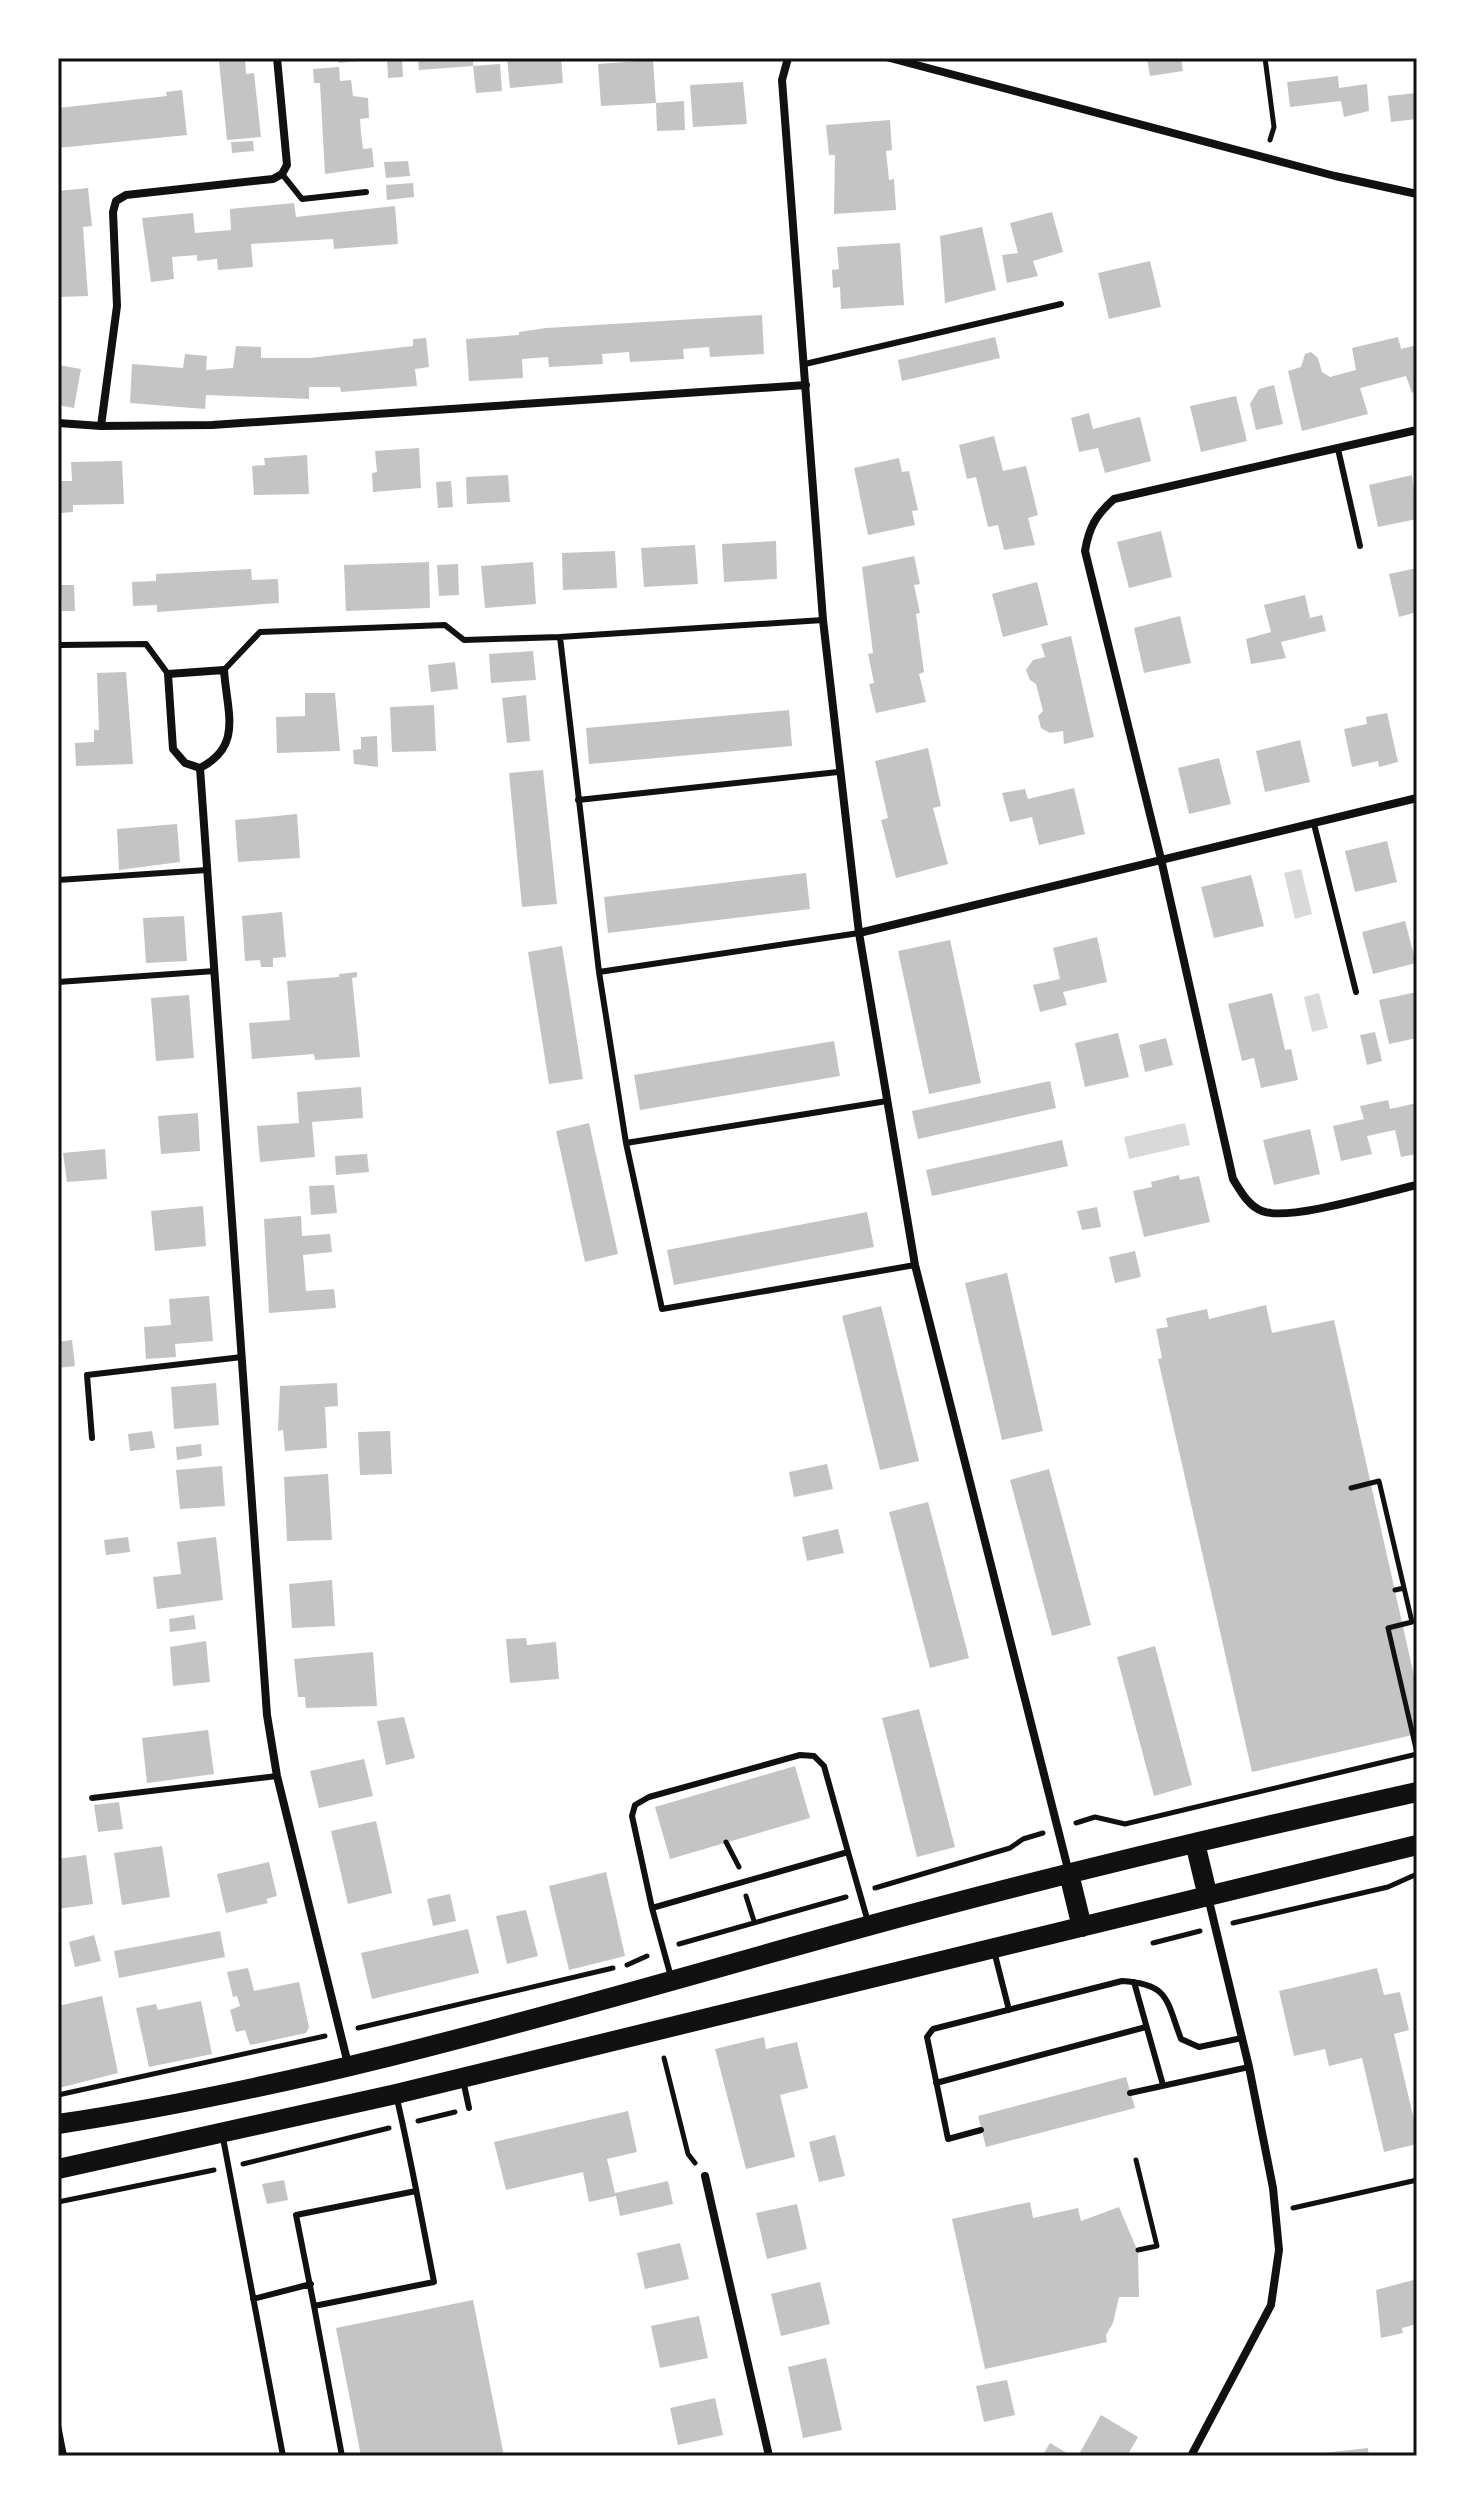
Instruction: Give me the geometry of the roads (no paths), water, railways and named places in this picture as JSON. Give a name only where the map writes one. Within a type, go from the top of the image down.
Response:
[{"type":"main road","points":[[58,2124],[348,2064],[1069,1874],[1417,1792]]},
{"type":"main road","points":[[1195,1843],[1208,1897]]},
{"type":"main road","points":[[58,2169],[396,2094],[1417,1845]]},
{"type":"main road","points":[[1069,1874],[1082,1927]]},
{"type":"street","points":[[101,426],[117,306],[113,212],[116,201],[126,195],[273,179],[282,174],[287,165],[277,58]]},
{"type":"street","points":[[788,58],[782,80],[823,620],[838,772],[859,933],[915,1265],[1069,1874]]},
{"type":"street","points":[[890,58],[1335,176],[1417,194]]},
{"type":"street","points":[[58,423],[101,426],[212,425],[806,385]]},
{"type":"street","points":[[1417,430],[1114,499],[1096,515],[1088,532],[1085,551],[1161,859],[1233,1179],[1247,1200],[1262,1211],[1292,1213],[1417,1185]]},
{"type":"street","points":[[224,670],[229,744],[218,759],[200,768],[185,763],[173,749],[168,674],[224,670]]},
{"type":"street","points":[[200,768],[267,1715],[277,1776],[348,2064]]},
{"type":"street","points":[[859,933],[1417,798]]},
{"type":"street","points":[[1191,2456],[1271,2305],[1279,2250],[1276,2212],[1249,2067],[1208,1897]]},
{"type":"street","points":[[705,2176],[769,2456]]},
{"type":"lane","points":[[282,174],[302,199],[366,192]]},
{"type":"lane","points":[[805,364],[1061,304]]},
{"type":"lane","points":[[1338,449],[1360,546]]},
{"type":"lane","points":[[224,670],[260,632],[445,625],[464,640],[823,620]]},
{"type":"lane","points":[[560,637],[599,972],[626,1143],[662,1309],[915,1265]]},
{"type":"lane","points":[[61,645],[146,644],[168,674]]},
{"type":"lane","points":[[578,800],[838,772]]},
{"type":"lane","points":[[1314,824],[1356,992]]},
{"type":"lane","points":[[58,880],[207,870]]},
{"type":"lane","points":[[599,972],[859,933]]},
{"type":"lane","points":[[58,982],[215,971]]},
{"type":"lane","points":[[626,1143],[887,1101]]},
{"type":"lane","points":[[92,1438],[87,1375],[242,1357]]},
{"type":"lane","points":[[672,1980],[632,1816],[635,1805],[649,1797],[800,1755],[814,1756],[824,1766],[869,1926]]},
{"type":"lane","points":[[92,1798],[277,1776]]},
{"type":"lane","points":[[652,1908],[848,1852]]},
{"type":"lane","points":[[993,1948],[1009,2010]]},
{"type":"lane","points":[[981,2130],[948,2139],[927,2037],[933,2029],[1122,1981],[1145,1981],[1164,1992],[1181,2039],[1199,2047],[1242,2038]]},
{"type":"lane","points":[[1134,1982],[1163,2085]]},
{"type":"lane","points":[[936,2083],[1146,2027]]},
{"type":"lane","points":[[1130,2093],[1249,2067]]},
{"type":"lane","points":[[462,2078],[469,2108]]},
{"type":"lane","points":[[314,2306],[434,2282],[396,2094]]},
{"type":"lane","points":[[222,2135],[283,2456]]},
{"type":"lane","points":[[342,2456],[296,2215],[416,2191]]},
{"type":"lane","points":[[253,2299],[311,2284]]},
{"type":"lane","points":[[58,2425],[64,2456]]}]
